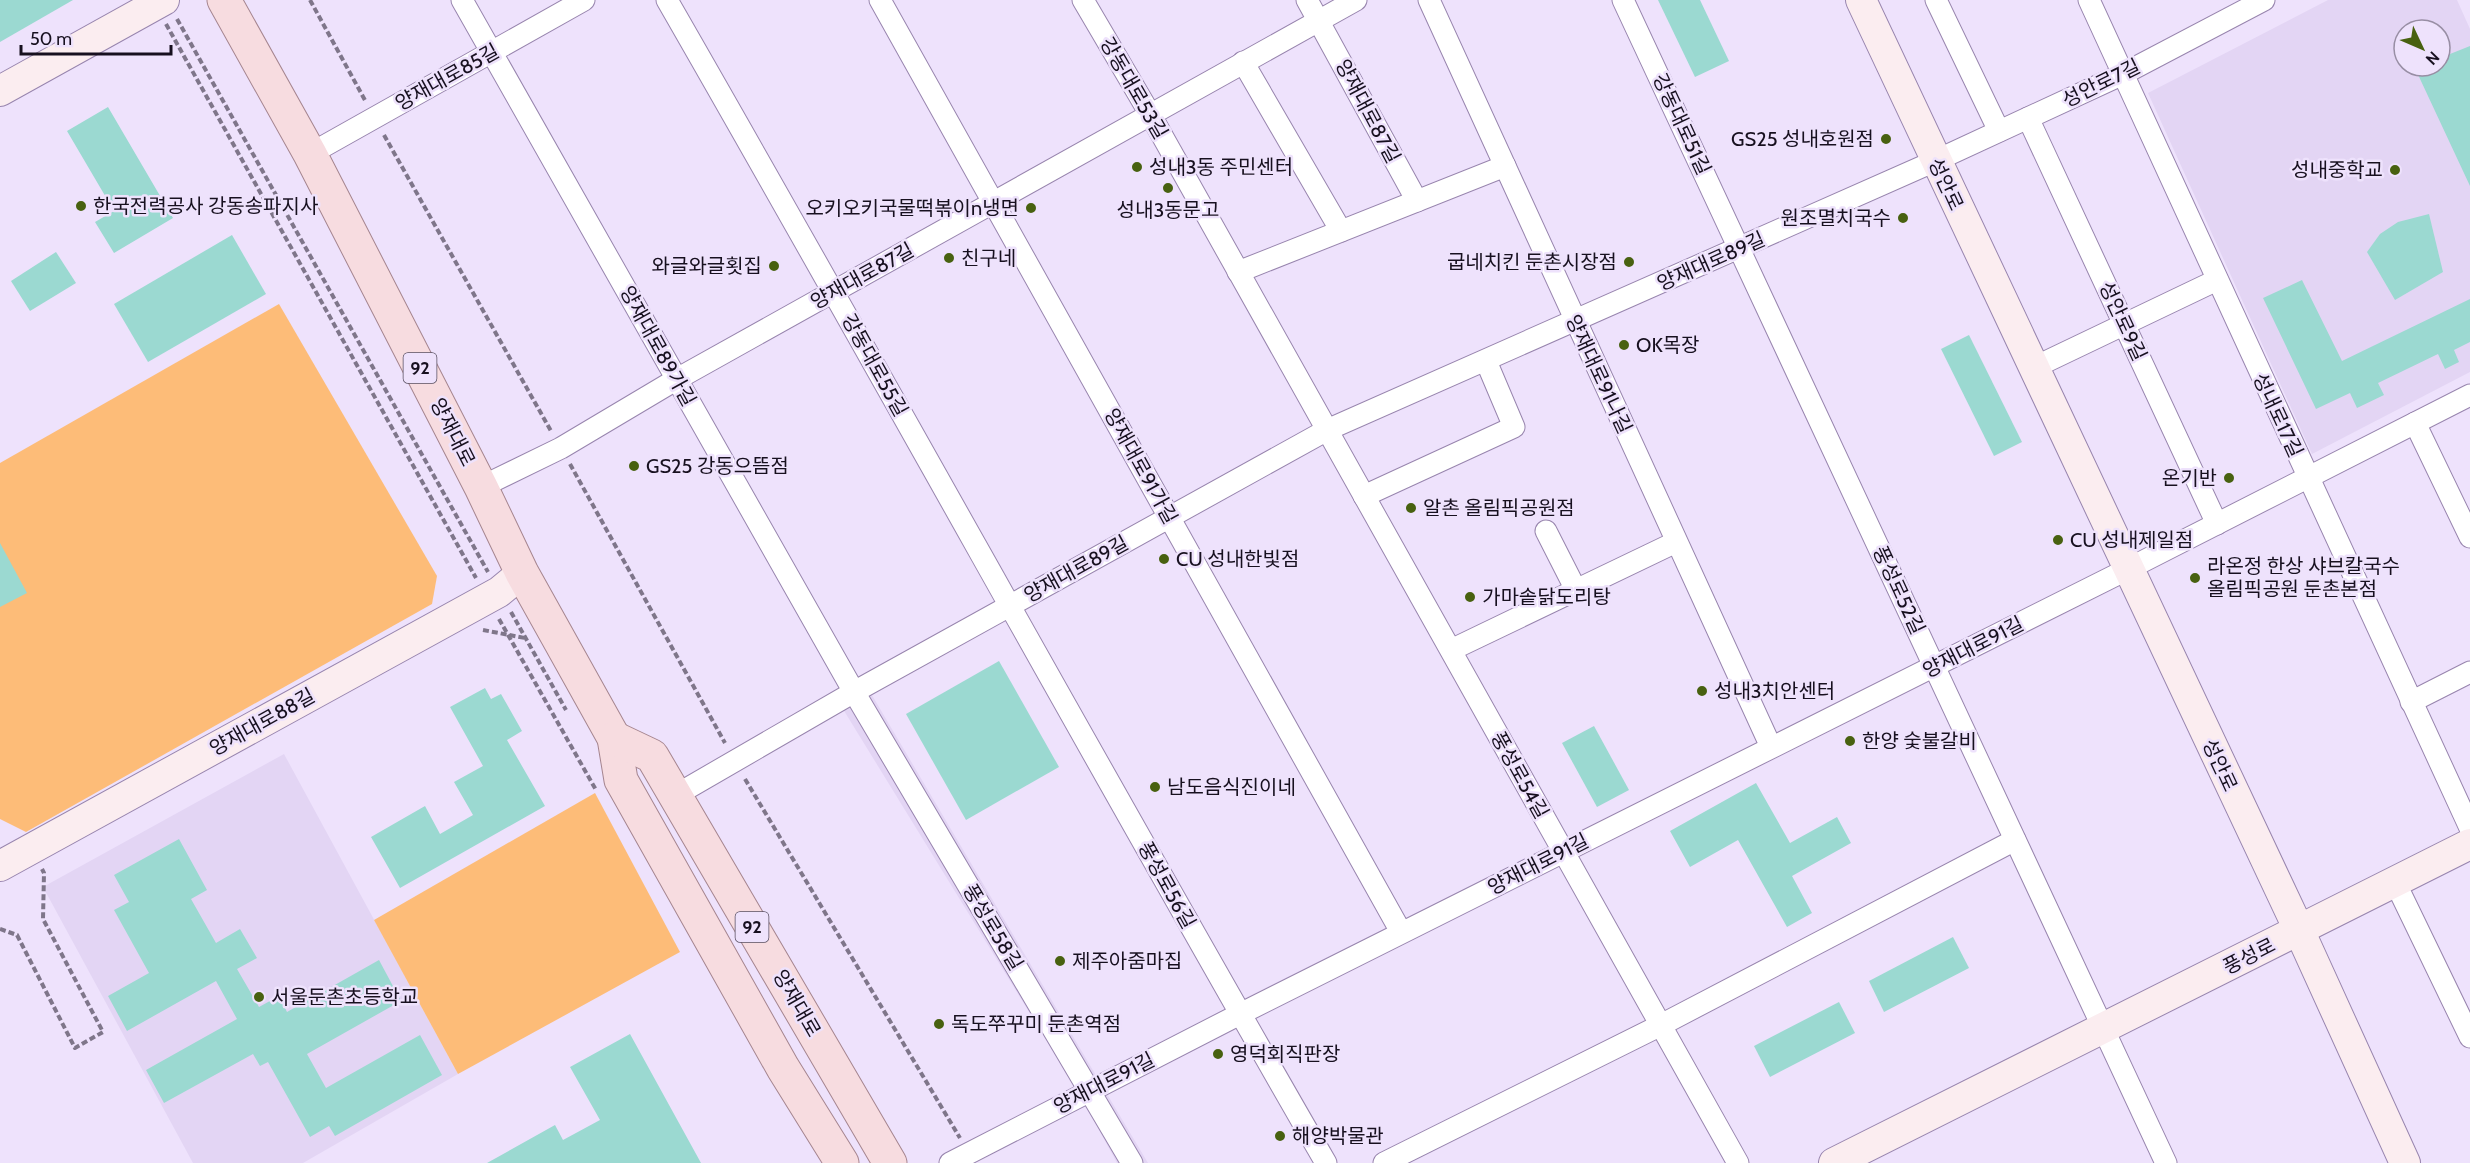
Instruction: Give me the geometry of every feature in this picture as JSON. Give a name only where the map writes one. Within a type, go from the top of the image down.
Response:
[{"type":"main road","name":"양재대로","points":[[224,0],[310,154],[481,487],[522,573],[614,738],[621,780],[783,1068],[842,1163]]},
{"type":"main road","name":"양재대로","points":[[614,738],[652,756],[890,1163]]},
{"type":"street","points":[[0,91],[164,0]]},
{"type":"street","name":"양재대로89가길","points":[[462,0],[854,692]]},
{"type":"street","name":"양재대로85길","points":[[310,154],[584,0]]},
{"type":"street","name":"강동대로55길","points":[[667,0],[834,291],[1010,606]]},
{"type":"street","name":"양재대로91가길","points":[[880,0],[1401,932]]},
{"type":"street","name":"강동대로53길","points":[[1083,0],[1150,114],[1327,430]]},
{"type":"street","name":"양재대로87길","points":[[1307,0],[1417,201]]},
{"type":"street","name":"양재대로87길","points":[[481,487],[561,448],[677,379],[1356,0]]},
{"type":"street","name":"양재대로91나길","points":[[1429,0],[1771,747]]},
{"type":"street","name":"강동대로51길","points":[[1623,0],[1740,249]]},
{"type":"street","name":"성안로","points":[[1861,0],[2299,930],[2405,1163]]},
{"type":"street","points":[[1936,0],[1999,131]]},
{"type":"street","name":"성내로17길","points":[[2089,0],[2470,828]]},
{"type":"street","name":"성안로7길","points":[[1935,161],[2123,74],[2264,0]]},
{"type":"street","points":[[1243,62],[1341,231]]},
{"type":"street","name":"성안로9길","points":[[2028,118],[2217,524]]},
{"type":"street","name":"양재대로89길","points":[[676,795],[854,692],[1327,430],[1935,161]]},
{"type":"street","points":[[1238,272],[1505,166]]},
{"type":"street","name":"풍성로52길","points":[[1740,249],[2102,1029]]},
{"type":"street","points":[[2033,368],[2217,280]]},
{"type":"street","points":[[1364,496],[1514,427],[1486,361]]},
{"type":"street","points":[[2128,569],[2470,395]]},
{"type":"street","points":[[2415,423],[2470,537]]},
{"type":"street","name":"풍성로54길","points":[[1327,430],[1738,1163]]},
{"type":"street","points":[[1546,531],[1576,590]]},
{"type":"street","points":[[1450,650],[1676,542]]},
{"type":"street","name":"양재대로91길","points":[[950,1163],[1401,932],[2128,569]]},
{"type":"street","name":"양재대로88길","points":[[0,866],[493,595],[522,573]]},
{"type":"street","name":"풍성로56길","points":[[1010,606],[1326,1163]]},
{"type":"street","points":[[2411,702],[2470,672]]},
{"type":"street","name":"풍성로58길","points":[[854,692],[1132,1163]]},
{"type":"street","points":[[1384,1163],[1661,1025],[2015,840]]},
{"type":"street","name":"풍성로","points":[[1834,1163],[2470,844]]},
{"type":"street","points":[[2395,882],[2470,1038]]},
{"type":"street","points":[[2102,1029],[2166,1163]]},
{"type":"path","points":[[310,0],[734,761],[970,1154]]},
{"type":"path","points":[[0,929],[17,935],[75,1048],[103,1032],[43,919],[44,873]]},
{"type":"shaded area","points":[[2328,0],[2457,0],[2470,29],[2470,372],[2312,454],[2148,93]]},
{"type":"shaded area","points":[[279,304],[437,576],[432,604],[26,832],[0,819],[0,463]]},
{"type":"shaded area","points":[[866,685],[1148,1163],[1117,1163],[1080,1095],[838,701]]},
{"type":"shaded area","name":"서울둔촌초등학교","points":[[284,754],[458,1074],[303,1163],[193,1163],[43,887]]},
{"type":"shaded area","points":[[595,793],[680,952],[458,1074],[374,920]]},
{"type":"building","points":[[0,0],[73,0],[0,42]]},
{"type":"building","points":[[1658,0],[1700,0],[1729,61],[1695,77]]},
{"type":"building","points":[[2470,46],[2470,186],[2420,78],[2452,78],[2452,53]]},
{"type":"building","points":[[108,107],[173,218],[114,253],[95,222],[114,211],[67,131]]},
{"type":"building","points":[[2429,214],[2443,272],[2395,300],[2367,252],[2380,234],[2398,222]]},
{"type":"building","points":[[232,235],[266,294],[148,362],[114,304]]},
{"type":"building","points":[[56,252],[76,283],[30,311],[11,281]]},
{"type":"building","points":[[2302,280],[2342,361],[2470,299],[2470,342],[2454,350],[2459,362],[2445,369],[2438,354],[2378,383],[2384,395],[2357,408],[2350,393],[2316,409],[2263,298]]},
{"type":"building","points":[[1969,335],[2022,442],[1994,456],[1941,349]]},
{"type":"building","points":[[0,543],[27,593],[0,607]]},
{"type":"building","points":[[999,661],[1059,767],[966,820],[906,714]]},
{"type":"building","points":[[485,688],[491,699],[501,694],[522,731],[507,740],[545,806],[400,888],[371,837],[425,806],[440,834],[473,815],[454,782],[483,766],[450,707]]},
{"type":"building","points":[[1594,726],[1629,790],[1597,807],[1562,743]]},
{"type":"building","points":[[1756,783],[1790,843],[1837,817],[1851,843],[1792,876],[1812,913],[1787,927],[1738,840],[1690,867],[1670,831]]},
{"type":"building","points":[[179,839],[207,890],[191,899],[216,943],[240,929],[257,958],[237,969],[259,1007],[279,996],[287,1012],[379,960],[401,1001],[307,1054],[326,1088],[420,1035],[442,1075],[335,1136],[329,1126],[310,1137],[268,1062],[260,1066],[253,1054],[164,1103],[146,1070],[237,1019],[216,981],[127,1031],[108,996],[149,973],[114,910],[129,902],[114,875]]},
{"type":"building","points":[[1953,937],[1969,968],[1884,1012],[1869,981]]},
{"type":"building","points":[[1839,1002],[1855,1033],[1770,1077],[1754,1046]]},
{"type":"building","points":[[630,1034],[701,1163],[487,1163],[555,1125],[563,1140],[600,1120],[570,1067]]},
{"type":"place","name":"GS25 성내호원점","points":[[1886,139]]},
{"type":"place","name":"성내3동 주민센터","points":[[1137,167]]},
{"type":"place","name":"성내중학교","points":[[2395,170]]},
{"type":"place","name":"성내3동문고","points":[[1168,188]]},
{"type":"place","name":"한국전력공사 강동송파지사","points":[[81,206]]},
{"type":"place","name":"오키오키국물떡볶이n냉면","points":[[1031,208]]},
{"type":"place","name":"원조멸치국수","points":[[1903,218]]},
{"type":"place","name":"친구네","points":[[949,258]]},
{"type":"place","name":"굽네치킨 둔촌시장점","points":[[1629,262]]},
{"type":"place","name":"와글와글횟집","points":[[774,266]]},
{"type":"place","name":"OK목장","points":[[1624,345]]},
{"type":"place","name":"GS25 강동으뜸점","points":[[634,466]]},
{"type":"place","name":"온기반","points":[[2229,478]]},
{"type":"place","name":"알촌 올림픽공원점","points":[[1411,508]]},
{"type":"place","name":"CU 성내제일점","points":[[2058,540]]},
{"type":"place","name":"CU 성내한빛점","points":[[1164,559]]},
{"type":"place","name":"라온정 한상 샤브칼국수 올림픽공원 둔촌본점","points":[[2195,578]]},
{"type":"place","name":"가마솥닭도리탕","points":[[1470,597]]},
{"type":"place","name":"성내3치안센터","points":[[1702,691]]},
{"type":"place","name":"한양 숯불갈비","points":[[1850,741]]},
{"type":"place","name":"남도음식진이네","points":[[1155,787]]},
{"type":"place","name":"제주아줌마집","points":[[1060,961]]},
{"type":"place","name":"서울둔촌초등학교","points":[[259,997]]},
{"type":"place","name":"독도쭈꾸미 둔촌역점","points":[[939,1024]]},
{"type":"place","name":"영덕회직판장","points":[[1218,1054]]},
{"type":"place","name":"해양박물관","points":[[1280,1136]]}]
